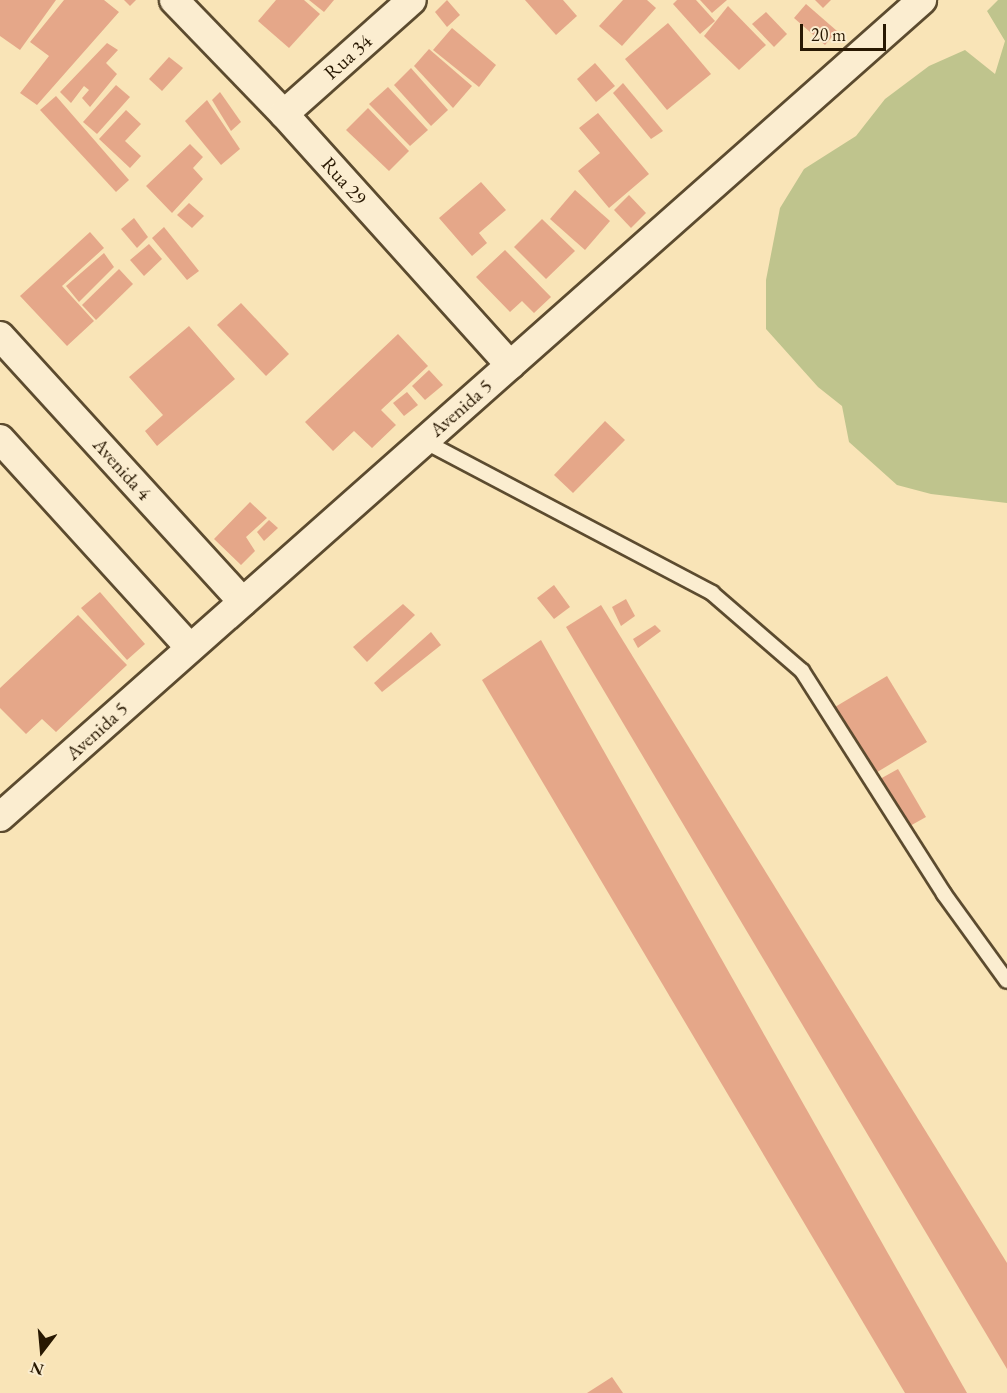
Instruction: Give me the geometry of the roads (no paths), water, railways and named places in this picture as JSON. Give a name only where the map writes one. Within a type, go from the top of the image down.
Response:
[{"type":"street","name":"Rua 29","points":[[174,0],[284,114],[510,365]]},
{"type":"street","name":"Rua 34","points":[[284,114],[412,0]]},
{"type":"street","name":"Avenida 5","points":[[0,817],[922,0]]},
{"type":"street","name":"Avenida 4","points":[[0,336],[243,602]]},
{"type":"street","points":[[0,439],[190,648]]},
{"type":"lane","points":[[424,441],[712,593],[802,671],[944,894],[1007,981]]}]
